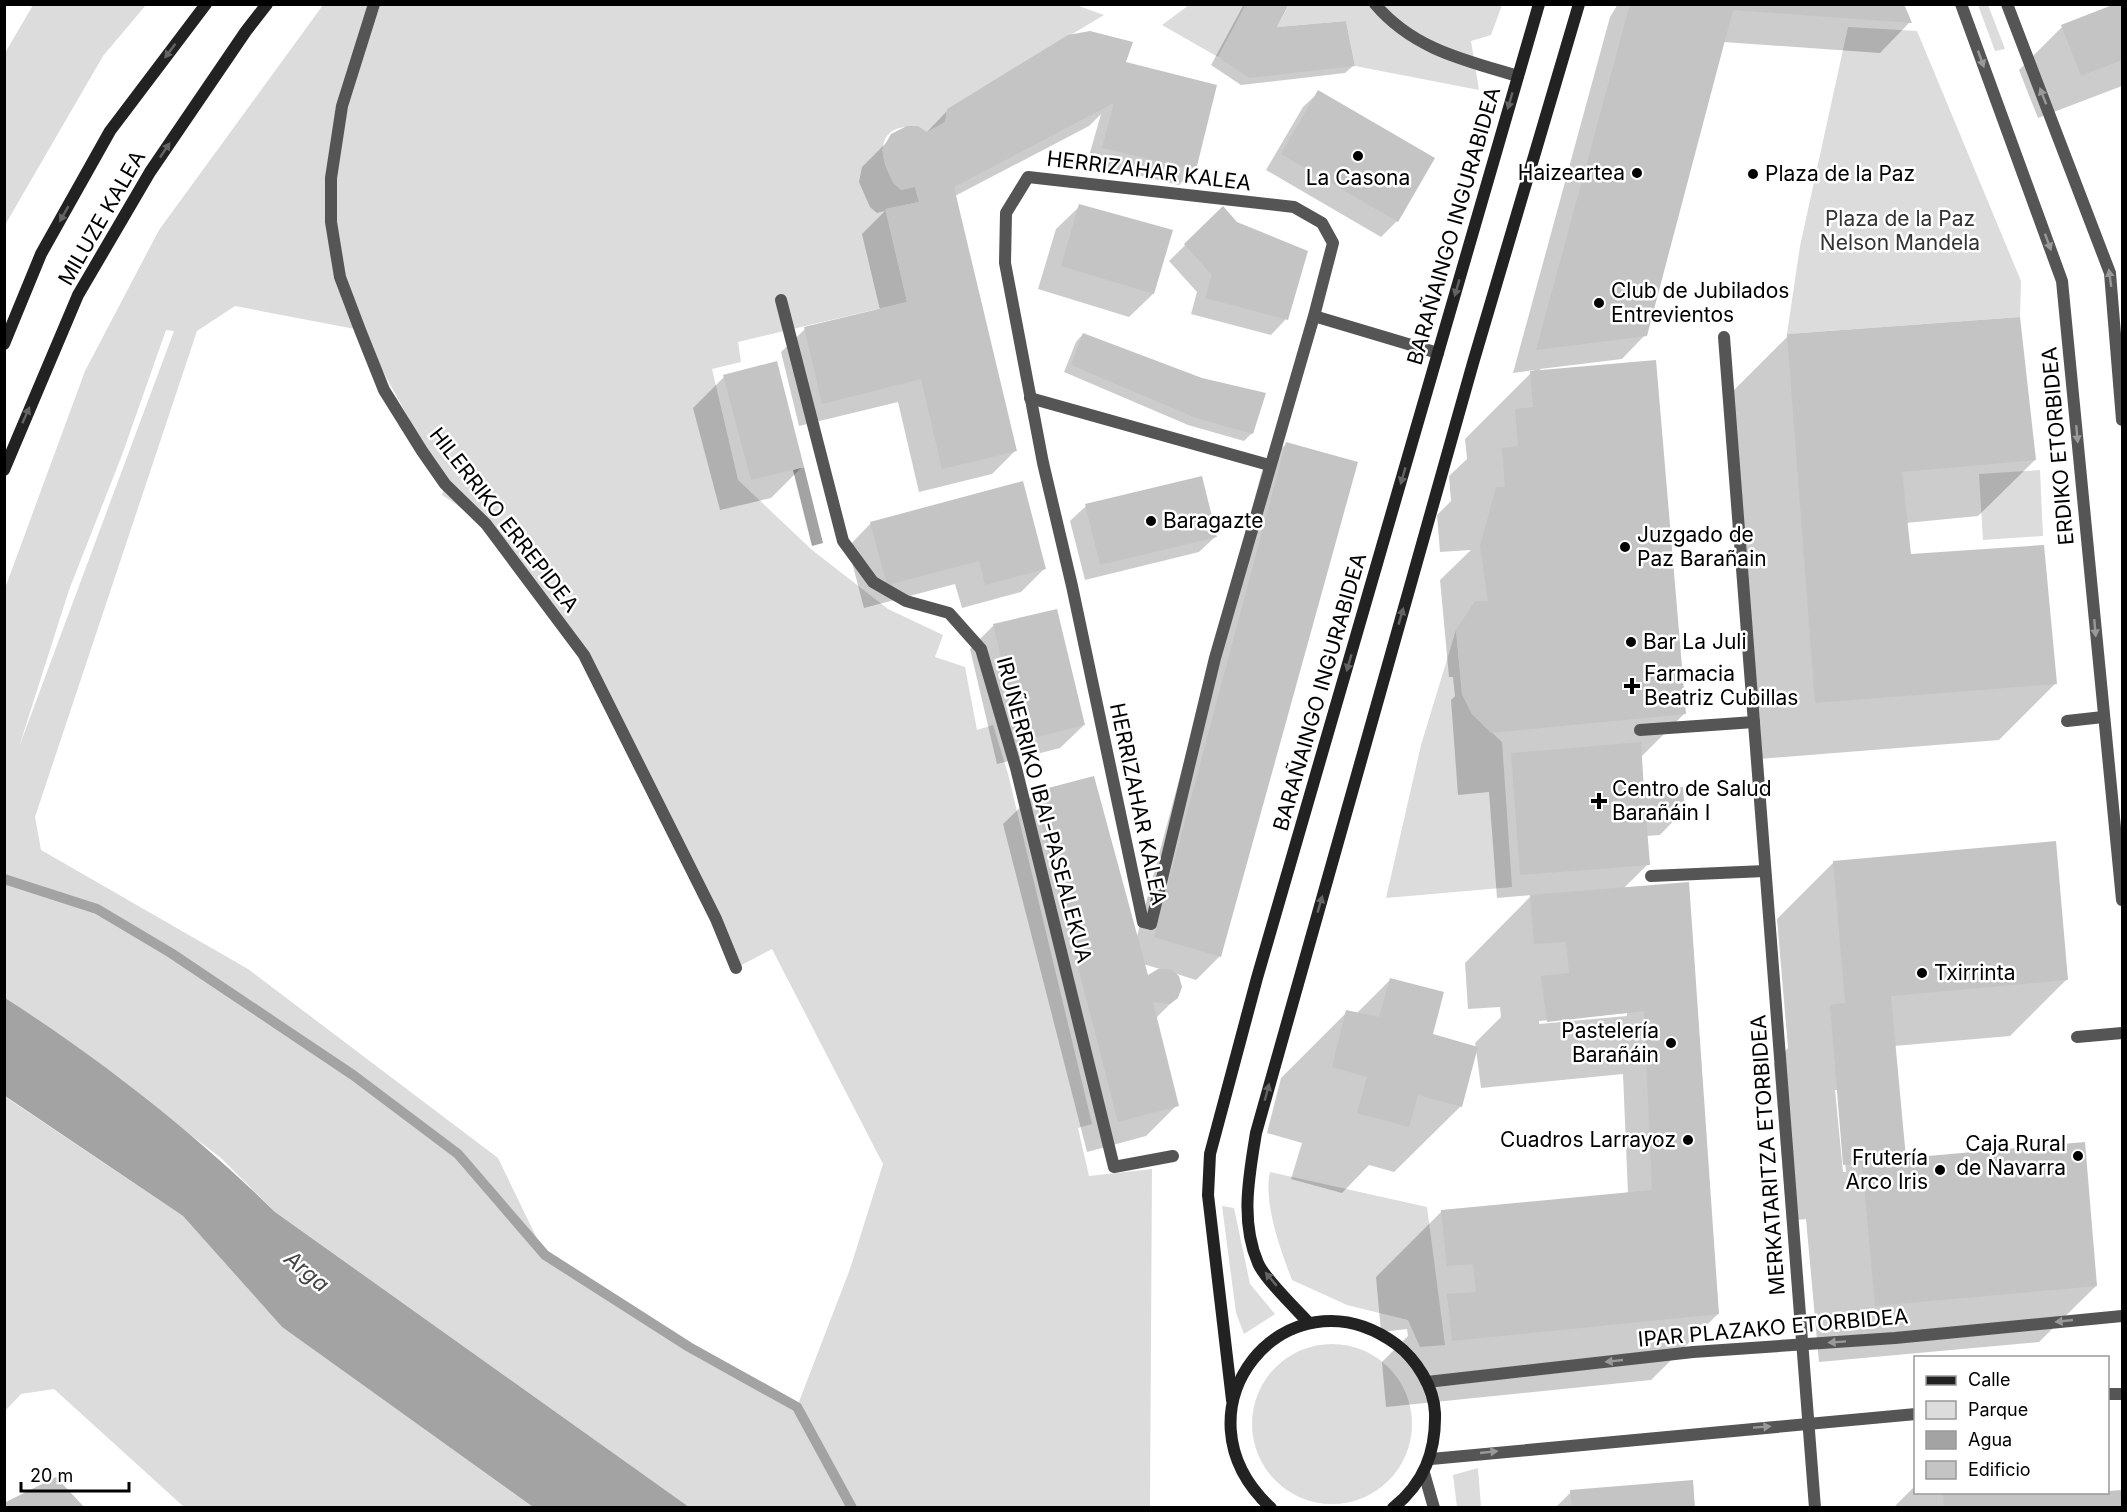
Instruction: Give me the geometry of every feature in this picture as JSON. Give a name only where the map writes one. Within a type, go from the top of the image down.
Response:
[{"type":"main road","name":"MILUZE KALEA","points":[[4,344],[41,254],[110,131],[206,4]]},
{"type":"main road","name":"MILUZE KALEA","points":[[4,470],[78,295],[150,172],[246,31],[267,4]]},
{"type":"main road","name":"BARAÑAINGO INGURABIDEA","points":[[1232,1400],[1208,1195],[1210,1154],[1257,978],[1539,4]]},
{"type":"main road","points":[[1309,1323],[1258,1264],[1249,1230],[1246,1196],[1256,1133],[1470,374],[1579,4]]},
{"type":"main road","points":[[1271,1508],[1252,1490],[1236,1463],[1229,1432],[1232,1400],[1242,1374],[1260,1351],[1282,1334],[1309,1323],[1344,1322],[1378,1331],[1407,1352],[1427,1382],[1435,1407],[1436,1433],[1431,1458],[1424,1473],[1407,1497],[1393,1508]]},
{"type":"main road","points":[[1252,1490],[1254,1508]]},
{"type":"street","name":"HILERRIKO ERREPIDEA","points":[[374,4],[342,106],[331,178],[331,222],[340,277],[384,390],[422,451],[446,484],[486,524],[584,655],[716,919],[736,968]]},
{"type":"street","points":[[1375,4],[1410,36],[1440,53],[1518,76]]},
{"type":"street","name":"ERDIKO ETORBIDEA","points":[[1961,4],[2062,281],[2122,900]]},
{"type":"street","points":[[2007,4],[2110,273],[2122,420]]},
{"type":"street","name":"HERRIZAHAR KALEA","points":[[1028,177],[1294,207],[1322,223],[1333,243],[1314,316],[1215,658],[1151,924],[1143,922],[1030,398],[1005,263],[1006,213],[1028,177]]},
{"type":"street","name":"IRUÑERRIKO IBAI-PASEALEKUA","points":[[781,300],[843,542],[873,582],[906,601],[949,614],[981,649],[1016,768],[1114,1167],[1173,1156]]},
{"type":"street","points":[[1314,316],[1438,353]]},
{"type":"street","name":"MERKATARITZA ETORBIDEA","points":[[1725,337],[1815,1508]]},
{"type":"street","points":[[1030,398],[1269,465]]},
{"type":"street","points":[[2067,721],[2103,717]]},
{"type":"street","points":[[1641,730],[1754,722]]},
{"type":"street","points":[[1651,876],[1766,871]]},
{"type":"street","points":[[2077,1037],[2122,1034]]},
{"type":"street","name":"IPAR PLAZAKO ETORBIDEA","points":[[1427,1382],[1693,1352],[2122,1316]]},
{"type":"street","points":[[1431,1458],[1914,1413]]},
{"type":"street","points":[[1424,1473],[1434,1508]]},
{"type":"green space","points":[[1073,4],[1104,15],[947,109],[945,122],[927,132],[905,127],[894,130],[887,136],[883,145],[883,154],[889,174],[901,190],[915,187],[919,202],[886,209],[907,302],[738,342],[741,362],[712,369],[738,480],[812,550],[888,609],[943,635],[935,657],[965,667],[977,730],[993,725],[1008,774],[1092,1124],[1078,1128],[1089,1176],[1152,1169],[1150,1507],[689,1507],[275,1212],[221,1158],[46,1025],[5,998],[4,591],[85,371],[159,230],[323,5]],"holes":[[[235,306],[360,330],[445,484],[442,495],[486,524],[595,677],[736,968],[772,949],[883,1164],[850,1269],[797,1407],[545,1255],[498,1158],[248,969],[41,850],[35,817],[197,331]],[[166,330],[174,331],[19,747],[69,590],[122,455]]]},
{"type":"green space","points":[[33,5],[146,5],[103,56],[5,225],[5,53]]},
{"type":"green space","points":[[1189,5],[1246,5],[1218,57],[1162,25]]},
{"type":"green space","points":[[1289,5],[1502,5],[1491,35],[1471,41],[1479,90],[1355,66],[1346,21],[1277,27]]},
{"type":"green space","points":[[1978,5],[1988,5],[2005,49],[1995,51]]},
{"type":"green space","name":"Plaza de la Paz Nelson Mandela","points":[[1848,27],[1917,31],[2021,281],[2020,317],[1787,334],[1800,246]]},
{"type":"green space","points":[[2040,470],[2043,536],[1983,540],[1979,474]]},
{"type":"green space","points":[[1456,630],[1462,694],[1472,714],[1502,742],[1512,887],[1386,898],[1421,745]]},
{"type":"green space","points":[[4,1096],[183,1216],[282,1327],[533,1507],[184,1507],[54,1389],[21,1394],[5,1411]]},
{"type":"green space","points":[[1270,1172],[1427,1207],[1445,1345],[1420,1347],[1408,1320],[1347,1305],[1292,1280],[1278,1241],[1271,1212],[1268,1184]]},
{"type":"green space","points":[[1222,1206],[1234,1208],[1250,1284],[1275,1314],[1244,1334],[1236,1313]]},
{"type":"green space","points":[[1332,1344],[1348,1345],[1363,1350],[1377,1357],[1389,1367],[1399,1379],[1406,1393],[1411,1408],[1411,1440],[1406,1455],[1399,1469],[1389,1481],[1377,1491],[1363,1498],[1348,1503],[1332,1504],[1316,1503],[1301,1498],[1287,1491],[1275,1481],[1265,1469],[1258,1455],[1253,1440],[1252,1424],[1253,1408],[1258,1393],[1265,1379],[1275,1367],[1287,1357],[1301,1350],[1316,1345]]},
{"type":"green space","points":[[1478,1468],[1481,1507],[1457,1507],[1453,1475]]},
{"type":"water","points":[[804,467],[823,543],[812,546],[793,470]]},
{"type":"water","name":"Arga","points":[[5,998],[76,1046],[146,1098],[213,1154],[275,1212],[689,1507],[533,1507],[282,1327],[183,1216],[5,1096]]},
{"type":"building","points":[[1246,4],[1289,4],[1277,27],[1346,21],[1355,66],[1249,78],[1218,57]]},
{"type":"building","name":"Haizeartea","points":[[1630,4],[1904,4],[1912,23],[1733,10],[1647,336],[1536,350]]},
{"type":"building","points":[[2115,4],[2122,4],[2122,60],[2081,76],[2061,25]]},
{"type":"building","points":[[1090,31],[1133,42],[1126,62],[1217,85],[1196,170],[1102,148],[1114,103],[954,187],[1017,451],[942,469],[921,379],[822,404],[804,327],[907,302],[885,209],[919,202],[915,187],[901,190],[893,183],[885,165],[882,150],[891,134],[907,126],[918,126],[927,132],[945,122],[947,109],[1068,35]]},
{"type":"building","name":"La Casona","points":[[1318,90],[1435,158],[1398,222],[1281,154]]},
{"type":"building","points":[[1079,204],[1173,230],[1154,294],[1061,266]]},
{"type":"building","points":[[1223,206],[1237,222],[1308,251],[1288,320],[1205,298],[1212,275],[1184,244]]},
{"type":"building","points":[[2020,317],[2036,460],[1902,472],[1911,554],[2044,545],[2057,684],[1815,703],[1787,334]]},
{"type":"building","points":[[1083,333],[1202,378],[1266,393],[1253,434],[1196,418],[1071,365]]},
{"type":"building","points":[[1656,360],[1686,714],[1491,733],[1472,714],[1462,694],[1456,630],[1475,601],[1488,601],[1480,546],[1496,487],[1505,487],[1502,448],[1518,446],[1515,409],[1533,407],[1530,371]]},
{"type":"building","points":[[777,361],[804,467],[751,480],[723,375]]},
{"type":"building","points":[[1286,442],[1358,462],[1221,957],[1154,937]]},
{"type":"building","name":"Baragazte","points":[[1202,476],[1217,537],[1100,565],[1085,504]]},
{"type":"building","points":[[1023,481],[1046,569],[985,585],[979,561],[887,585],[870,522]]},
{"type":"building","points":[[1057,609],[1085,725],[1021,741],[993,624]]},
{"type":"building","name":"Centro de Salud Barañáin I","points":[[1641,742],[1644,790],[1683,787],[1685,812],[1646,815],[1650,865],[1520,875],[1511,753]]},
{"type":"building","points":[[1094,776],[1148,975],[1158,969],[1170,969],[1179,976],[1182,987],[1178,998],[1170,1004],[1153,1002],[1179,1106],[1118,1122],[1033,792]]},
{"type":"building","points":[[2056,841],[2068,980],[1891,996],[1906,1158],[2085,1142],[2097,1286],[1875,1306],[1862,1163],[1843,1165],[1830,1005],[1845,1003],[1833,861]]},
{"type":"building","points":[[1689,882],[1719,1314],[1452,1341],[1447,1294],[1476,1292],[1473,1264],[1447,1266],[1441,1210],[1652,1190],[1644,1011],[1547,1022],[1541,976],[1569,973],[1566,942],[1534,944],[1530,895]]},
{"type":"building","points":[[1390,978],[1444,992],[1433,1034],[1478,1047],[1462,1107],[1418,1095],[1409,1127],[1357,1113],[1367,1077],[1332,1067],[1346,1010],[1379,1017]]},
{"type":"building","points":[[56,1477],[85,1508],[4,1508],[4,1503]]},
{"type":"building","points":[[1693,1480],[1695,1508],[1572,1508],[1570,1490]]},
{"type":"building","points":[[2122,1490],[2122,1508],[1944,1508],[1943,1494],[2109,1494],[2109,1491]]},
{"type":"waterway","points":[[4,879],[97,909],[171,953],[353,1075],[458,1154],[545,1255],[689,1347],[797,1407],[852,1508]]},
{"type":"place","name":"La Casona","points":[[1358,156]]},
{"type":"place","name":"Haizeartea","points":[[1637,173]]},
{"type":"place","name":"Plaza de la Paz","points":[[1753,174]]},
{"type":"place","name":"Club de Jubilados Entrevientos","points":[[1599,303]]},
{"type":"place","name":"Baragazte","points":[[1151,521]]},
{"type":"place","name":"Juzgado de Paz Barañain","points":[[1625,547]]},
{"type":"place","name":"Bar La Juli","points":[[1631,642]]},
{"type":"place","name":"Farmacia Beatriz Cubillas","points":[[1632,686]]},
{"type":"place","name":"Centro de Salud Barañáin I","points":[[1599,801]]},
{"type":"place","name":"Txirrinta","points":[[1922,973]]},
{"type":"place","name":"Pastelería Barañáin","points":[[1671,1043]]},
{"type":"place","name":"Cuadros Larrayoz","points":[[1688,1140]]},
{"type":"place","name":"Caja Rural de Navarra","points":[[2078,1156]]},
{"type":"place","name":"Frutería Arco Iris","points":[[1940,1170]]}]
